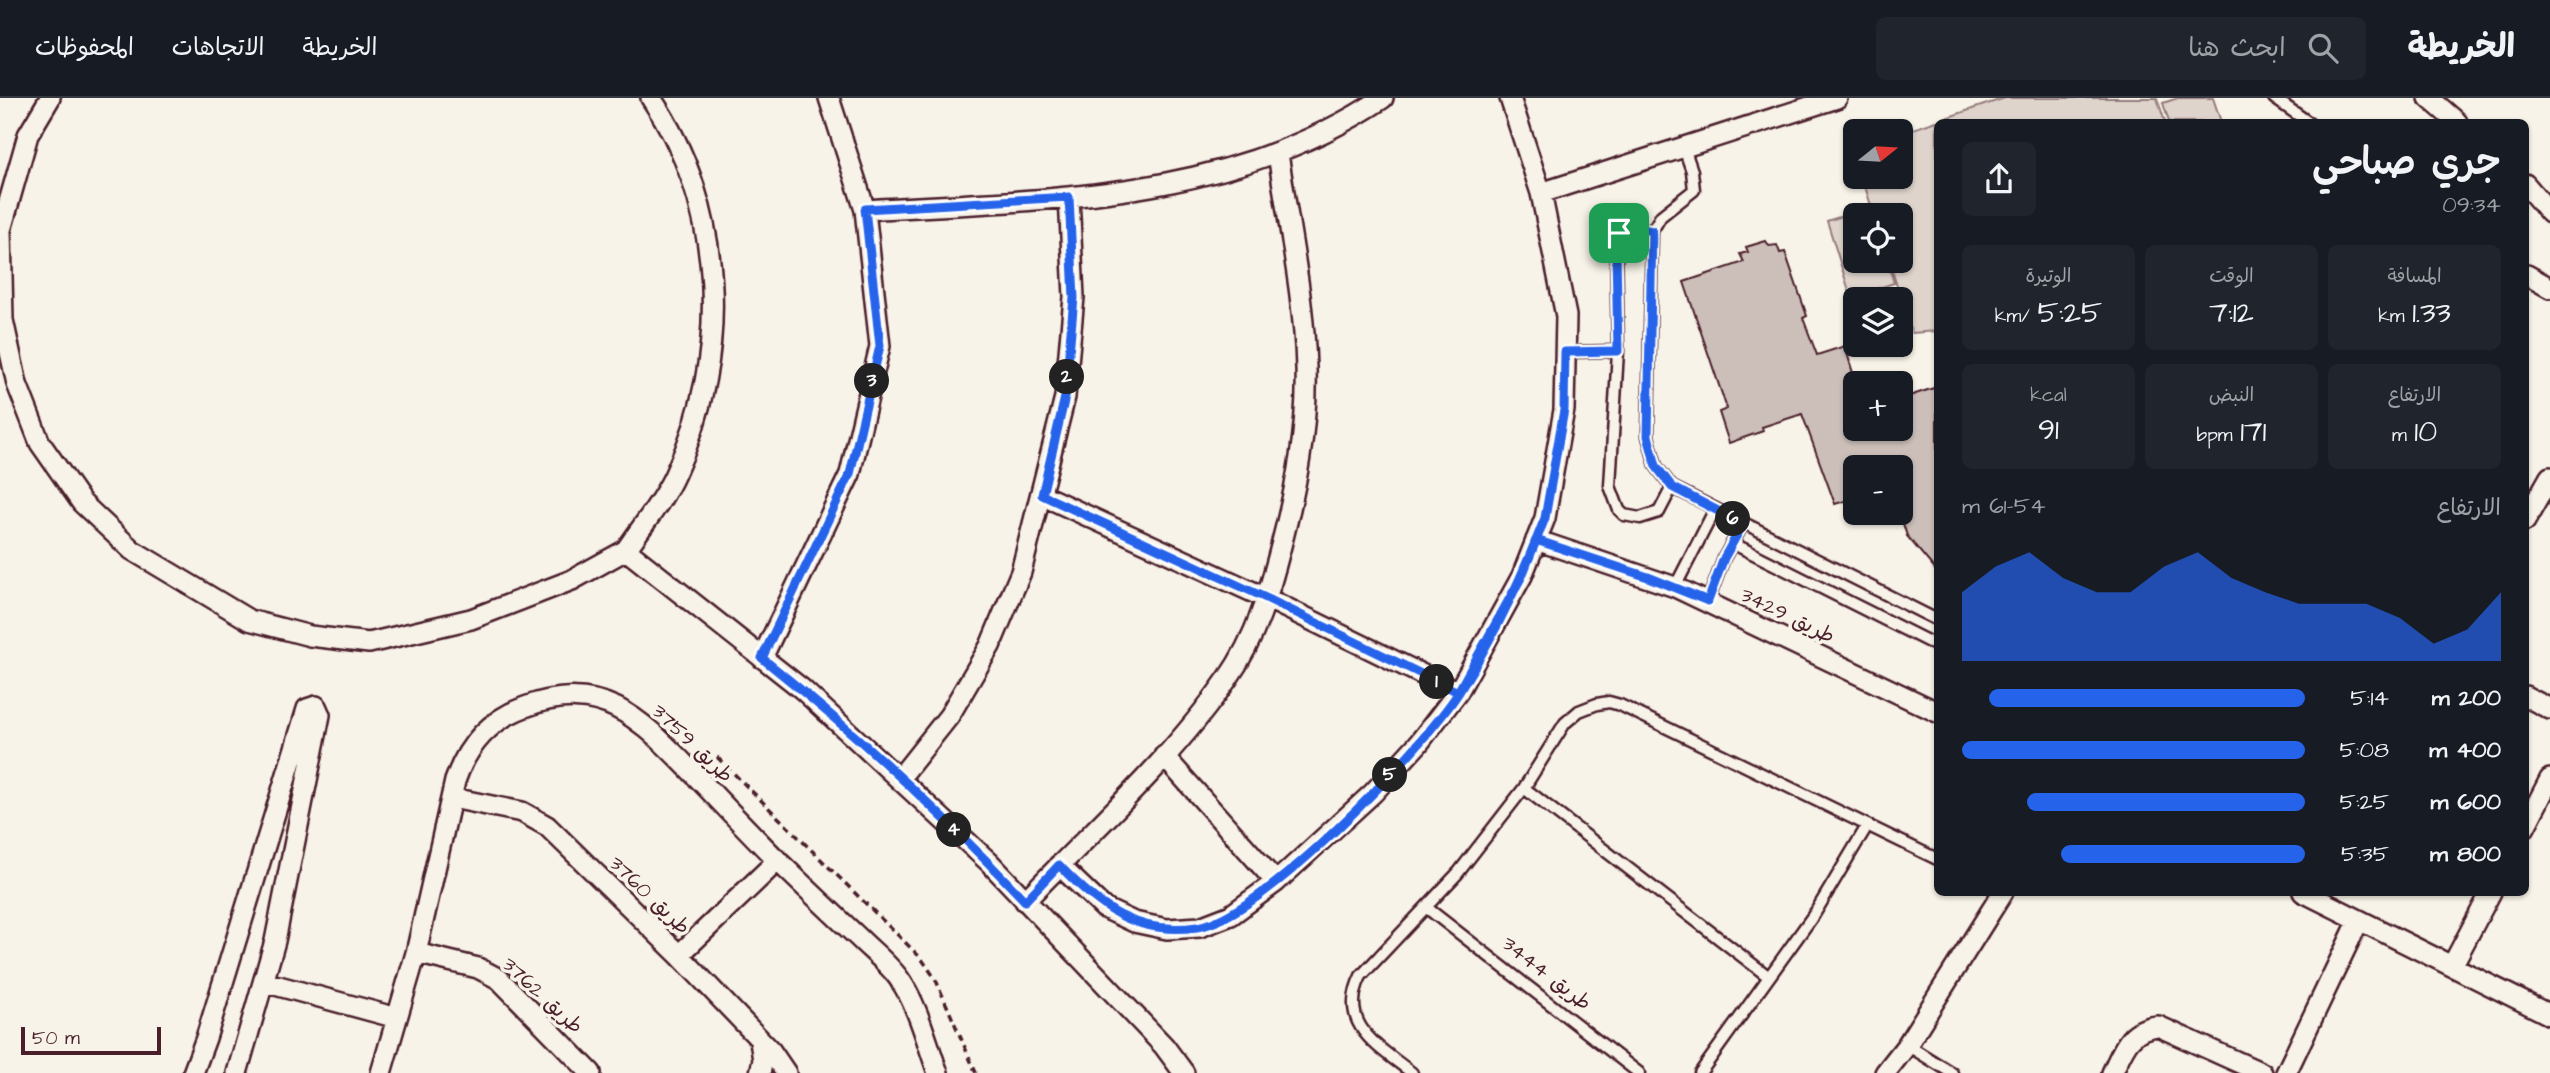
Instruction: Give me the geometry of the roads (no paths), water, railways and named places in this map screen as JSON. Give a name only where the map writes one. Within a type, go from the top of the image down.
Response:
[{"type":"street","points":[[50,98],[28,135],[1,230],[3,320],[17,384],[40,443],[82,503],[132,550],[249,620],[310,636],[369,643],[471,619],[572,580],[626,550],[675,475],[705,390],[715,301],[703,211],[671,127],[650,98]]},
{"type":"street","points":[[762,658],[850,474],[880,346],[865,209],[829,98]]},
{"type":"street","points":[[1059,865],[1104,908],[1134,922],[1167,929],[1200,927],[1231,915],[1276,883],[1373,793],[1418,744],[1458,692],[1522,576],[1545,518],[1564,410],[1566,316],[1541,193],[1510,98]]},
{"type":"street","points":[[1541,193],[1837,98]]},
{"type":"street","points":[[2429,98],[2454,119]]},
{"type":"street","points":[[865,209],[1069,197],[1136,190],[1208,175],[1278,153],[1373,101]]},
{"type":"street","points":[[1025,901],[1164,756],[1228,678],[1250,643],[1268,599],[1302,447],[1306,369],[1278,153]]},
{"type":"street","points":[[2529,189],[2550,214]]},
{"type":"street","points":[[899,779],[949,716],[990,646],[1021,572],[1065,397],[1073,310],[1069,197]]},
{"type":"street","points":[[2529,276],[2550,288]]},
{"type":"street","points":[[2529,514],[2549,481]]},
{"type":"street","points":[[1042,495],[1268,599],[1458,692]]},
{"type":"street","name":"طريق 3429","points":[[1536,540],[1675,587],[1708,601],[1934,711]]},
{"type":"street","points":[[626,550],[802,690],[989,862],[1164,1046],[1184,1073]]},
{"type":"street","name":"طريق 3759","points":[[381,1073],[416,953],[452,798],[466,755],[483,732],[495,722],[537,702],[572,698],[589,699],[620,709],[648,726],[778,860],[898,977],[910,999],[938,1073]]},
{"type":"street","points":[[2529,698],[2550,709]]},
{"type":"street","points":[[193,1073],[307,709],[316,706],[320,715],[275,941],[237,1073]]},
{"type":"street","points":[[1164,756],[1276,883]]},
{"type":"street","points":[[2529,819],[2550,779]]},
{"type":"street","name":"طريق 3760","points":[[452,798],[515,810],[539,819],[679,955],[760,1041],[786,1073]]},
{"type":"street","points":[[679,955],[778,860]]},
{"type":"street","points":[[1885,1073],[1907,1045],[2000,896]]},
{"type":"street","points":[[2311,896],[2550,1015]]},
{"type":"street","points":[[2452,966],[2489,896]]},
{"type":"street","points":[[2286,1073],[2359,920]]},
{"type":"street","name":"طريق 3762","points":[[416,953],[489,972],[507,986],[591,1073]]},
{"type":"street","points":[[264,982],[397,1017]]},
{"type":"street","points":[[2112,1073],[2132,1034],[2144,1027],[2158,1026],[2262,1073]]},
{"type":"street","points":[[760,1041],[763,1060],[760,1073]]},
{"type":"lane","points":[[2274,98],[2304,119]]},
{"type":"lane","points":[[1684,148],[1695,182],[1694,190],[1661,216],[1652,231],[1648,436],[1656,466],[1672,487],[1934,619]]},
{"type":"lane","points":[[1652,231],[1624,228],[1616,241],[1618,351],[1610,486],[1619,510],[1625,515],[1648,516],[1659,512],[1672,487]]},
{"type":"lane","points":[[1565,352],[1618,351]]},
{"type":"lane","points":[[1675,587],[1715,509]]},
{"type":"lane","points":[[1708,601],[1731,543],[1743,524]]},
{"type":"lane","points":[[1731,543],[1934,644]]},
{"type":"lane","points":[[1412,1073],[1368,1039],[1358,1022],[1353,994],[1361,976],[1427,908],[1524,788],[1565,723],[1579,711],[1609,702],[1620,705],[1934,858]]},
{"type":"lane","points":[[1524,788],[1769,977]]},
{"type":"lane","points":[[1700,1073],[1815,913],[1867,825]]},
{"type":"lane","name":"طريق 3444","points":[[1427,908],[1639,1073]]},
{"type":"lane","points":[[1907,1045],[1952,1073]]}]
